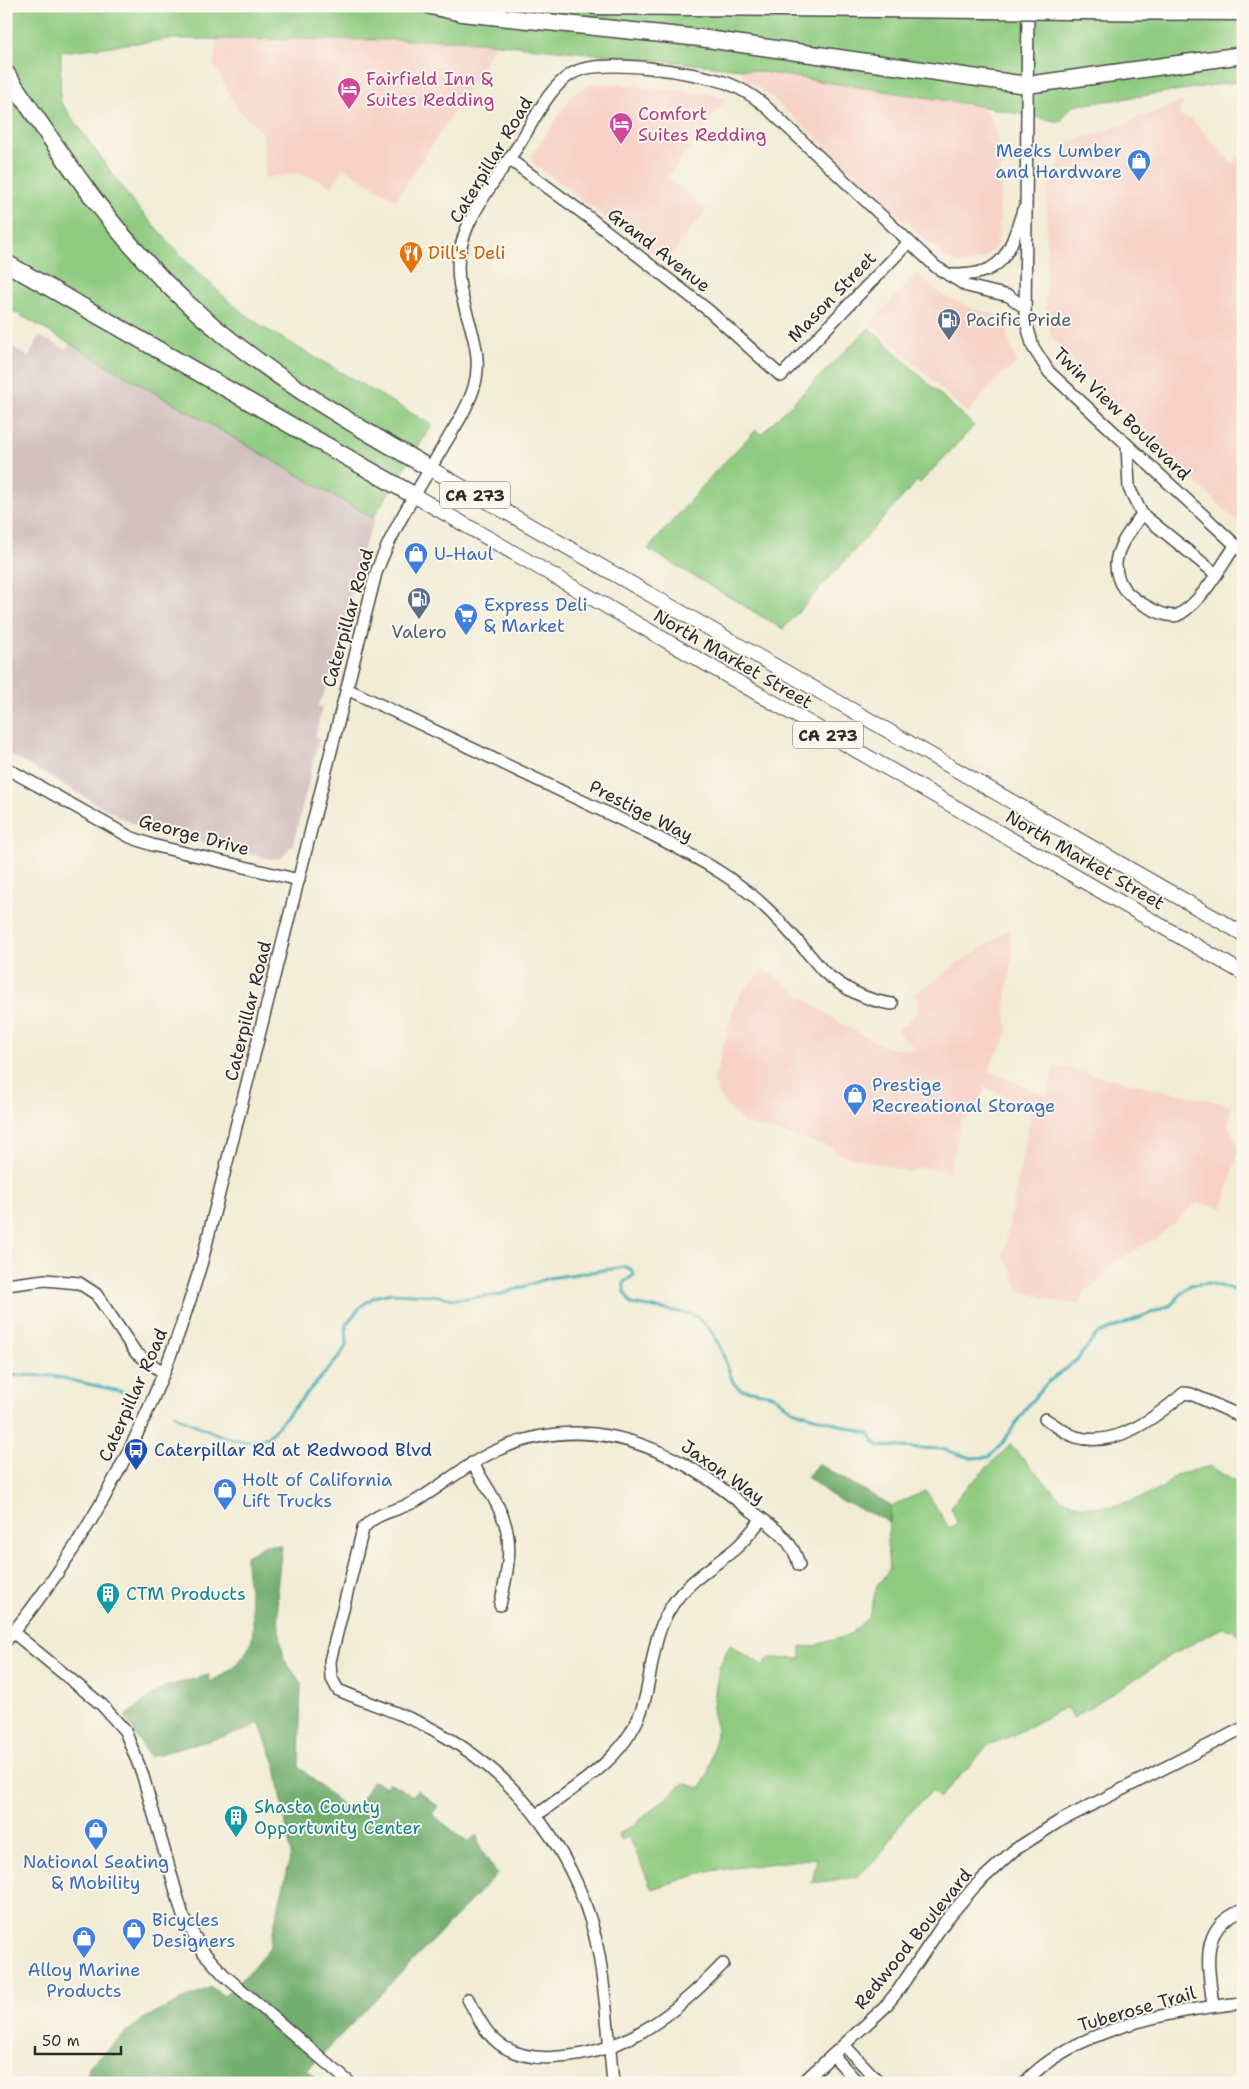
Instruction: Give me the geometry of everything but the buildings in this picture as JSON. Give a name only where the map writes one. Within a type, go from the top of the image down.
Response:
[{"type":"highway","points":[[431,6],[462,13],[700,38],[1027,85],[1243,55]]},
{"type":"highway","points":[[595,6],[1243,12]]},
{"type":"highway","points":[[6,73],[72,169],[121,233],[188,304],[271,373],[431,469]]},
{"type":"highway","points":[[6,263],[415,496]]},
{"type":"main road","name":"North Market Street","points":[[431,469],[1243,934]]},
{"type":"main road","name":"North Market Street","points":[[415,496],[1243,972]]},
{"type":"street","name":"Twin View Boulevard","points":[[1028,6],[1025,308],[1027,329],[1042,362],[1127,445],[1239,549]]},
{"type":"street","name":"Caterpillar Road","points":[[10,1637],[50,1584],[102,1502],[136,1437],[164,1373],[188,1310],[376,573],[384,550],[461,416],[474,387],[477,372],[476,340],[460,286],[459,258],[462,244],[475,212],[556,88],[566,77],[585,67],[616,66],[711,78],[742,89],[763,104],[908,243],[948,275],[967,286],[1009,296],[1025,308]]},
{"type":"street","name":"Grand Avenue","points":[[509,159],[591,219],[708,310],[781,376]]},
{"type":"street","points":[[948,275],[976,274],[998,264],[1016,234],[1027,192]]},
{"type":"street","name":"Mason Street","points":[[781,376],[908,243]]},
{"type":"street","points":[[1127,445],[1129,488],[1142,514],[1216,574]]},
{"type":"street","points":[[1142,514],[1122,542],[1116,566],[1119,578],[1131,596],[1162,613],[1171,616],[1179,614],[1195,600],[1239,549]]},
{"type":"street","name":"Prestige Way","points":[[347,688],[639,828],[719,872],[763,905],[824,972],[868,1000],[892,1004]]},
{"type":"street","name":"George Drive","points":[[6,768],[130,837],[152,845],[299,880]]},
{"type":"street","points":[[6,1285],[44,1280],[79,1283],[96,1294],[136,1353],[164,1373]]},
{"type":"street","points":[[1045,1419],[1074,1436],[1110,1439],[1132,1430],[1184,1393],[1191,1394],[1243,1417]]},
{"type":"street","name":"Jaxon Way","points":[[536,1815],[518,1793],[466,1748],[413,1719],[338,1690],[331,1677],[331,1653],[363,1529],[373,1519],[415,1501],[472,1463],[494,1452],[535,1439],[588,1433],[615,1436],[658,1450],[689,1465],[790,1541],[799,1565]]},
{"type":"street","points":[[472,1463],[499,1505],[508,1530],[509,1562],[500,1605]]},
{"type":"street","points":[[613,2083],[599,1956],[586,1905],[565,1859],[536,1815],[598,1769],[626,1743],[639,1718],[646,1696],[659,1629],[672,1604],[693,1582],[736,1548],[761,1520]]},
{"type":"street","points":[[10,1637],[102,1705],[125,1731],[141,1768],[183,1916],[204,1953],[224,1975],[350,2083]]},
{"type":"street","name":"Redwood Boulevard","points":[[802,2083],[844,2045],[897,1992],[957,1906],[994,1868],[1013,1852],[1058,1822],[1243,1728]]},
{"type":"street","points":[[1213,2006],[1207,1956],[1210,1942],[1219,1926],[1232,1915],[1243,1910]]},
{"type":"street","points":[[468,1999],[492,2036],[503,2046],[520,2054],[549,2058],[586,2055],[610,2049],[664,2018],[694,1994],[723,1964]]},
{"type":"street","name":"Tuberose Trail","points":[[1024,2083],[1055,2056],[1086,2040],[1148,2020],[1213,2006],[1243,2003]]},
{"type":"street","points":[[844,2045],[880,2083]]},
{"type":"street","points":[[833,2055],[858,2083]]},
{"type":"shaded area","points":[[216,38],[459,40],[495,43],[477,76],[396,200],[343,167],[332,187],[315,178],[297,173],[265,178],[263,134],[237,109],[214,65]]},
{"type":"shaded area","points":[[743,69],[975,105],[987,112],[992,120],[1001,158],[999,233],[995,248],[983,259],[972,263],[960,264],[944,257],[773,98],[742,76]]},
{"type":"shaded area","points":[[603,83],[710,94],[726,99],[667,178],[707,209],[665,263],[533,163],[532,155],[573,94],[591,84]]},
{"type":"shaded area","points":[[1184,101],[1178,115],[1191,119],[1232,163],[1243,153],[1243,527],[1089,382],[1052,337],[1046,317],[1047,188],[1070,140],[1090,136]]},
{"type":"shaded area","name":"Pacific Pride","points":[[917,273],[945,298],[947,297],[973,309],[994,315],[1008,330],[1009,333],[1006,334],[1017,363],[1002,375],[967,413],[871,323]]},
{"type":"shaded area","points":[[39,336],[66,349],[70,343],[375,519],[363,549],[331,679],[318,706],[322,707],[315,738],[319,739],[293,845],[281,858],[270,859],[142,827],[122,818],[6,752],[6,343],[29,357]]},
{"type":"shaded area","name":"Prestige Recreational Storage","points":[[1009,929],[1013,953],[1005,1004],[1008,1029],[1003,1045],[994,1057],[990,1072],[1047,1096],[1054,1066],[1231,1105],[1228,1125],[1239,1148],[1223,1208],[1197,1203],[1158,1237],[1110,1265],[1100,1281],[1088,1289],[1080,1303],[1075,1304],[1050,1300],[1018,1290],[1012,1271],[1003,1257],[1030,1118],[1029,1109],[1023,1103],[985,1087],[975,1115],[961,1120],[949,1174],[921,1167],[909,1172],[836,1153],[831,1147],[744,1123],[719,1095],[714,1080],[733,1010],[742,991],[764,969],[841,1024],[888,1048],[914,1050],[915,1048],[898,1033],[897,1029],[909,1023],[909,1020],[917,1012],[918,1001],[914,994]]},
{"type":"green space","points":[[6,6],[1243,6],[1243,81],[1072,106],[1060,122],[975,105],[743,69],[459,40],[170,39],[61,52],[60,101],[131,200],[186,261],[231,303],[261,326],[432,425],[373,518],[6,307]]},
{"type":"green space","points":[[869,328],[974,426],[920,483],[917,481],[783,629],[648,549],[715,472],[756,430],[761,434]]},
{"type":"green space","points":[[1010,1445],[1061,1499],[1085,1507],[1114,1506],[1146,1496],[1163,1487],[1176,1475],[1210,1466],[1243,1487],[1243,1642],[1233,1630],[1222,1628],[1169,1656],[1073,1718],[1066,1707],[1009,1737],[990,1744],[939,1798],[932,1791],[903,1820],[880,1856],[856,1877],[812,1883],[817,1858],[709,1871],[652,1889],[629,1836],[622,1840],[618,1834],[634,1825],[684,1783],[700,1788],[708,1775],[717,1729],[712,1712],[719,1667],[730,1645],[762,1665],[770,1658],[801,1659],[801,1646],[810,1647],[849,1635],[869,1617],[877,1586],[889,1570],[887,1542],[891,1506],[926,1491],[949,1528],[957,1523],[951,1507],[962,1492]]},
{"type":"green space","points":[[818,1464],[891,1506],[890,1522],[835,1498],[807,1477]]},
{"type":"green space","points":[[266,1545],[282,1545],[277,1589],[279,1629],[284,1659],[301,1683],[299,1767],[352,1814],[373,1781],[386,1787],[389,1782],[413,1796],[417,1790],[438,1806],[432,1814],[467,1842],[477,1835],[480,1848],[497,1874],[307,2070],[321,2083],[85,2083],[90,2065],[142,2019],[211,1987],[224,1996],[248,1973],[269,1948],[291,1854],[276,1767],[259,1723],[244,1731],[149,1757],[125,1716],[164,1687],[209,1675],[210,1682],[231,1669],[244,1656],[251,1642],[253,1628],[246,1556]]},
{"type":"waterway","points":[[175,1414],[185,1421],[231,1439],[249,1441],[268,1437],[340,1356],[347,1344],[346,1325],[361,1306],[374,1297],[391,1293],[433,1295],[455,1299],[499,1295],[549,1278],[625,1267],[632,1270],[634,1275],[624,1282],[624,1291],[631,1304],[691,1314],[700,1319],[714,1335],[734,1384],[740,1389],[773,1395],[792,1410],[869,1434],[878,1446],[942,1449],[971,1458],[989,1457],[1002,1444],[1029,1404],[1047,1383],[1078,1359],[1096,1335],[1171,1305],[1190,1285],[1209,1283],[1235,1290],[1243,1284]]},
{"type":"waterway","points":[[6,1375],[53,1376],[128,1393]]},
{"type":"place","name":"Fairfield Inn & Suites Redding","points":[[349,110]]},
{"type":"place","name":"Comfort Suites Redding","points":[[621,145]]},
{"type":"place","name":"Meeks Lumber and Hardware","points":[[1139,182]]},
{"type":"place","name":"Dill's Deli","points":[[411,274]]},
{"type":"place","name":"Pacific Pride","points":[[949,341]]},
{"type":"place","name":"U-Haul","points":[[416,575]]},
{"type":"place","name":"Valero","points":[[419,620]]},
{"type":"place","name":"Express Deli & Market","points":[[466,636]]},
{"type":"place","name":"Prestige Recreational Storage","points":[[855,1116]]},
{"type":"place","name":"Caterpillar Rd at Redwood Blvd","points":[[136,1471]]},
{"type":"place","name":"Holt of California Lift Trucks","points":[[225,1511]]},
{"type":"place","name":"CTM Products","points":[[108,1615]]},
{"type":"place","name":"Shasta County Opportunity Center","points":[[236,1838]]},
{"type":"place","name":"National Seating & Mobility","points":[[96,1851]]},
{"type":"place","name":"Bicycles Designers","points":[[134,1951]]},
{"type":"place","name":"Alloy Marine Products","points":[[84,1959]]}]
